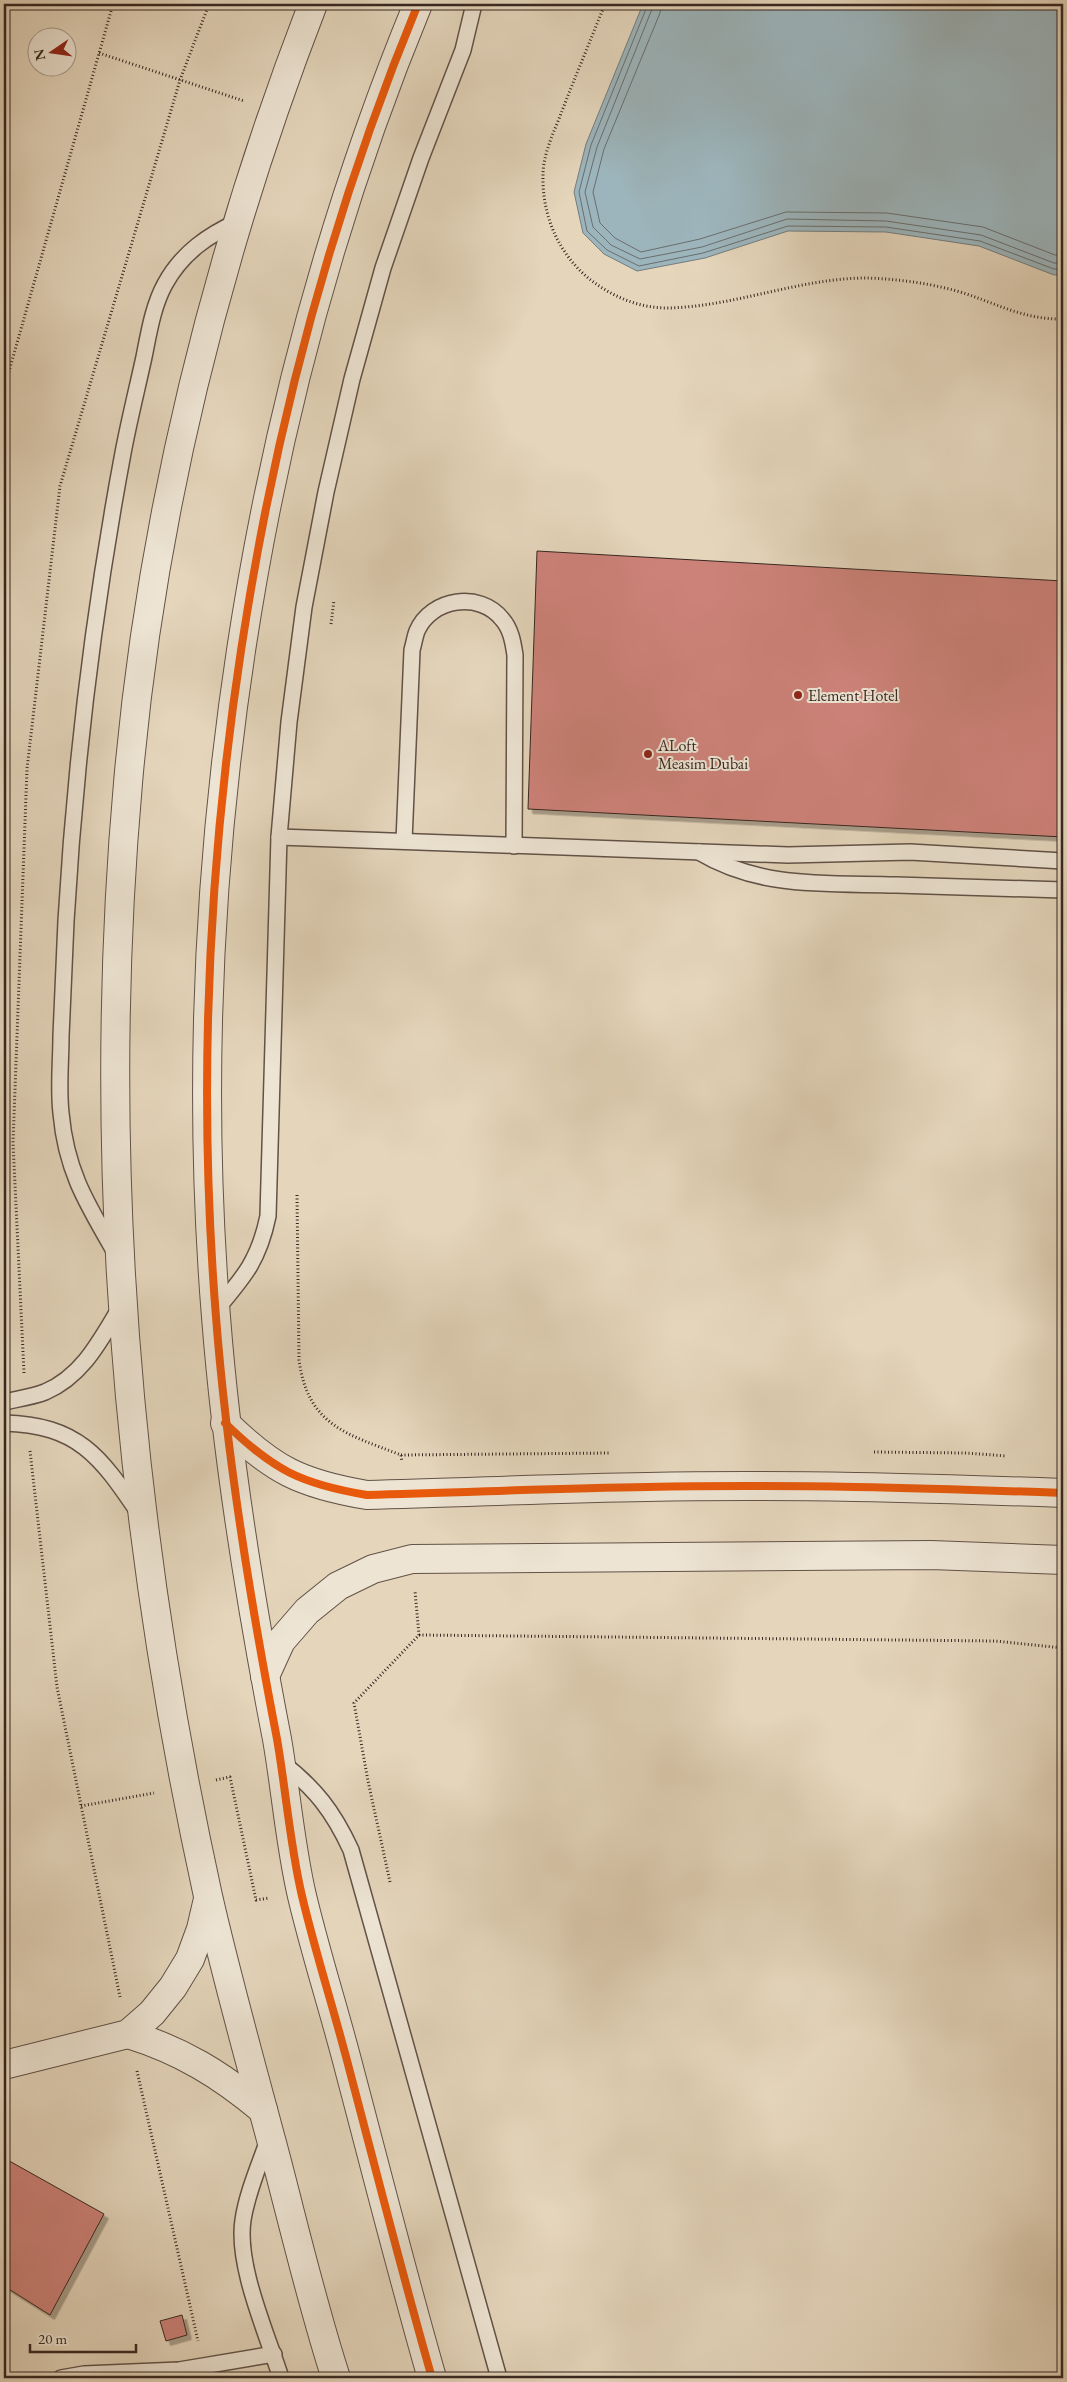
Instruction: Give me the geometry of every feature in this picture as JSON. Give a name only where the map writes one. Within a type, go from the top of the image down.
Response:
[{"type":"street","points":[[313,4],[273,111],[239,221],[193,391],[165,518],[144,648],[128,778],[118,908],[114,1039],[116,1170],[130,1409],[142,1518],[170,1698],[208,1896],[266,2122],[336,2378]]},
{"type":"street","points":[[418,4],[402,43],[354,178],[312,316],[278,455],[250,596],[228,738],[214,890],[208,1024],[208,1168],[215,1311],[225,1423],[301,1892],[401,2269],[432,2378]]},
{"type":"street","points":[[225,1423],[254,1451],[289,1474],[327,1488],[367,1495],[646,1486],[868,1487],[1063,1493]]},
{"type":"street","points":[[265,1676],[281,1641],[315,1604],[338,1586],[373,1569],[412,1560],[931,1555],[1063,1560]]},
{"type":"street","points":[[4,2065],[128,2034],[158,2006],[173,1987],[190,1959],[201,1928],[208,1896]]},
{"type":"street","points":[[128,2034],[158,2044],[213,2072],[266,2122]]},
{"type":"lane","points":[[215,1311],[247,1273],[257,1255],[268,1216],[279,837],[289,722],[304,607],[330,474],[352,379],[384,268],[421,158],[463,50],[474,4]]},
{"type":"lane","points":[[122,1264],[88,1206],[74,1177],[65,1144],[60,1111],[64,956],[70,848],[86,688],[103,560],[127,433],[155,306],[165,283],[179,263],[197,245],[216,231],[239,221]]},
{"type":"lane","points":[[404,841],[412,650],[417,630],[429,614],[446,604],[466,601],[486,606],[502,618],[512,635],[515,655],[514,846]]},
{"type":"lane","points":[[279,837],[813,855],[902,852],[1063,861]]},
{"type":"lane","points":[[698,852],[719,864],[742,873],[790,882],[1063,890]]},
{"type":"lane","points":[[4,1402],[45,1392],[64,1382],[94,1352],[124,1301]]},
{"type":"lane","points":[[4,1423],[27,1424],[50,1430],[71,1439],[90,1452],[108,1468],[142,1518]]},
{"type":"lane","points":[[281,1762],[304,1779],[323,1800],[339,1824],[351,1850],[499,2378]]},
{"type":"lane","points":[[266,2122],[242,2221],[242,2241],[249,2279],[282,2378]]},
{"type":"lane","points":[[61,2378],[84,2374],[179,2370],[274,2354]]},
{"type":"path","points":[[4,389],[113,4]]},
{"type":"path","points":[[605,4],[550,141],[543,173],[545,207],[556,239],[576,267],[602,289],[632,303],[665,308],[699,305],[826,282],[866,278],[897,280],[957,291],[1014,312],[1043,320],[1063,319]]},
{"type":"path","points":[[99,53],[273,111]]},
{"type":"path","points":[[330,625],[335,597]]},
{"type":"path","points":[[297,1194],[299,1360],[302,1379],[308,1396],[319,1412],[332,1425],[401,1455],[405,1494]]},
{"type":"path","points":[[412,1560],[419,1635]]},
{"type":"path","points":[[391,1888],[354,1704],[419,1635],[995,1640],[1063,1648]]},
{"type":"water","points":[[643,4],[1063,4],[1063,274],[1054,275],[979,246],[886,232],[788,231],[705,258],[637,271],[604,254],[583,233],[574,192],[586,144]]},
{"type":"building","name":"Element Hotel","points":[[537,551],[1063,581],[1063,837],[528,809]]},
{"type":"building","points":[[4,2158],[104,2214],[50,2315],[4,2286]]},
{"type":"building","points":[[182,2315],[187,2335],[166,2341],[160,2321]]},
{"type":"cycle path","points":[[418,4],[360,159],[311,318],[271,482],[241,649],[220,817],[209,985],[208,1152],[216,1317],[226,1423],[240,1529],[277,1739],[298,1877],[313,1940],[432,2378]]},
{"type":"cycle path","points":[[225,1423],[258,1453],[289,1472],[324,1486],[367,1495],[751,1486],[1063,1493]]},
{"type":"place","name":"Element Hotel","points":[[798,695]]},
{"type":"place","name":"ALoft Measim Dubai","points":[[648,754]]}]
